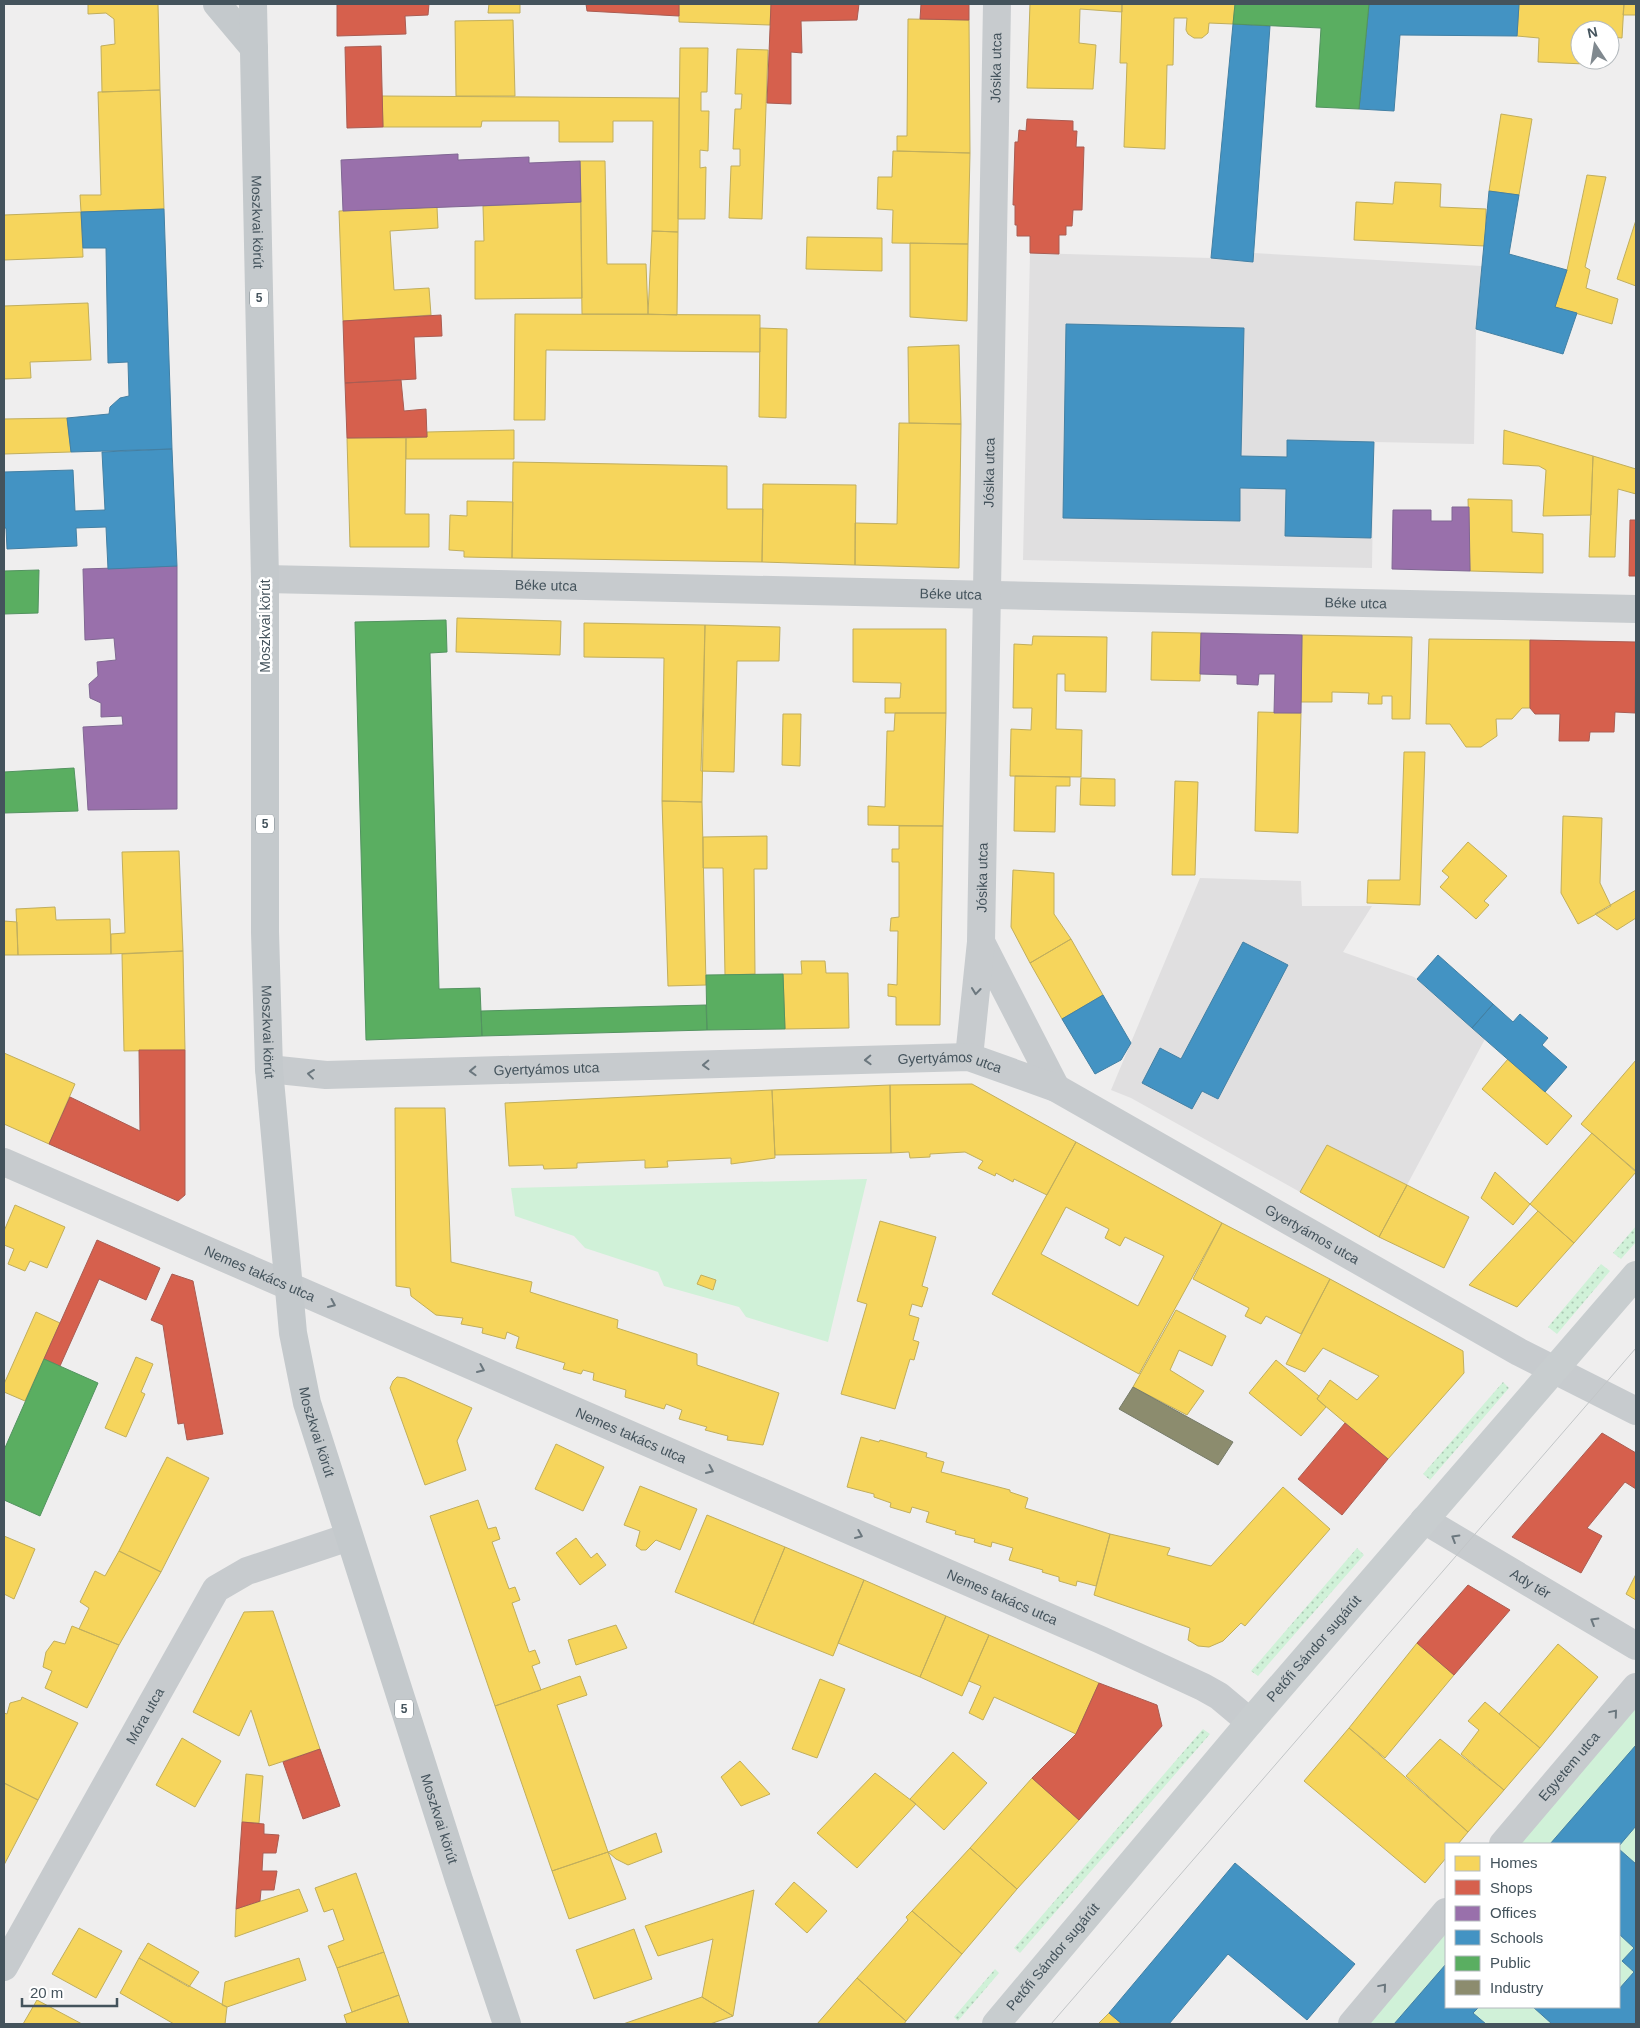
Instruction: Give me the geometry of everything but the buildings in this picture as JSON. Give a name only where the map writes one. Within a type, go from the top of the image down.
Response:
[{"type":"main road","points":[[217,4],[254,48]]},
{"type":"main road","name":"Moszkvai körút","points":[[253,4],[265,579],[265,932],[269,1068],[293,1333],[307,1403],[507,2024]]},
{"type":"street","name":"Jósika utca","points":[[969,1057],[981,942],[997,4]]},
{"type":"street","name":"Béke utca","points":[[265,579],[1636,609]]},
{"type":"street","name":"Jósika utca","points":[[981,942],[1056,1088]]},
{"type":"street","name":"Gyertyámos utca","points":[[269,1068],[326,1075],[969,1057],[1056,1088],[1493,1337],[1636,1411]]},
{"type":"street","name":"Nemes takács utca","points":[[4,1162],[288,1284],[1118,1648],[1219,1696],[1250,1722]]},
{"type":"street","name":"Petőfi Sándor sugárút","points":[[996,2024],[1250,1722],[1636,1275]]},
{"type":"street","name":"Ady tér","points":[[1424,1520],[1636,1646]]},
{"type":"street","name":"Móra utca","points":[[4,1967],[216,1590],[247,1571],[349,1537]]},
{"type":"street","name":"Egyetem utca","points":[[1504,1843],[1636,1687]]},
{"type":"street","points":[[1352,2024],[1445,1913]]},
{"type":"shaded area","points":[[1030,253],[1211,258],[1252,262],[1253,253],[1482,266],[1476,329],[1474,444],[1374,442],[1372,568],[1023,560]]},
{"type":"shaded area","points":[[1200,878],[1301,881],[1302,906],[1372,906],[1343,952],[1414,977],[1485,1039],[1407,1185],[1327,1145],[1300,1192],[1131,1098],[1111,1090]]},
{"type":"green space","points":[[867,1179],[828,1342],[746,1317],[739,1307],[664,1286],[658,1272],[585,1248],[574,1236],[515,1216],[511,1188]]},
{"type":"green space","points":[[1636,1226],[1636,1242],[1621,1259],[1613,1253]]},
{"type":"green space","points":[[1601,1264],[1610,1271],[1557,1334],[1548,1327]]},
{"type":"green space","points":[[1503,1382],[1509,1388],[1430,1480],[1423,1474]]},
{"type":"green space","points":[[1357,1548],[1364,1555],[1258,1676],[1251,1671]]},
{"type":"green space","points":[[1636,1687],[1636,2024],[1353,2024],[1445,1914],[1445,2008],[1620,2008],[1620,1843],[1505,1843]]},
{"type":"green space","points":[[1203,1729],[1210,1734],[1020,1953],[1014,1948]]},
{"type":"green space","points":[[995,1969],[999,1973],[958,2021],[954,2017]]},
{"type":"tram line","points":[[1051,2024],[1636,1348]]}]
